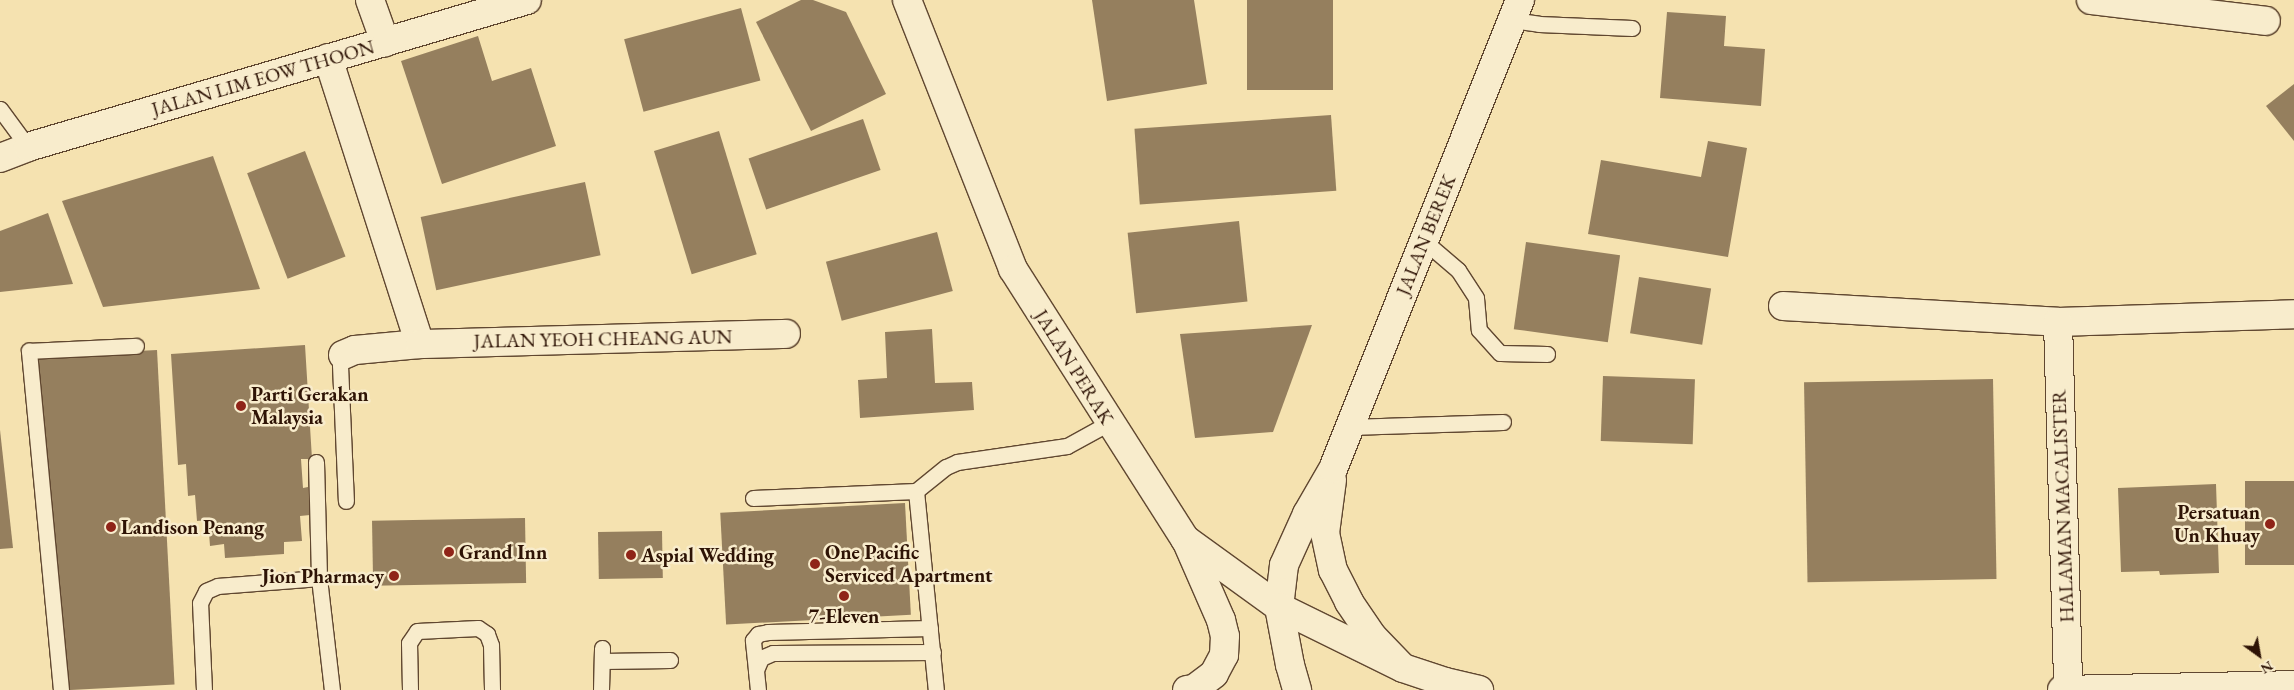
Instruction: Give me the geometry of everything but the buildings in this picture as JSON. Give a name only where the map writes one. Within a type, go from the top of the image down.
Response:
[{"type":"street","points":[[370,0],[384,42]]},
{"type":"street","name":"JALAN LIM EOW THOON","points":[[0,158],[328,58],[527,0]]},
{"type":"street","name":"JALAN PERAK","points":[[907,0],[1013,269],[1185,539],[1279,607],[1402,668],[1445,682],[1479,690]]},
{"type":"street","points":[[2091,0],[2266,21]]},
{"type":"street","name":"JALAN BEREK","points":[[1279,607],[1284,565],[1307,514],[1333,469],[1516,10]]},
{"type":"street","points":[[328,58],[420,344]]},
{"type":"street","points":[[1783,306],[2058,322],[2294,314]]},
{"type":"street","name":"HALAMAN MACALISTER","points":[[2058,322],[2068,690]]},
{"type":"street","name":"JALAN YEOH CHEANG AUN","points":[[343,355],[354,350],[420,344],[786,334]]},
{"type":"street","name":"JALAN BEREK","points":[[1333,469],[1325,533],[1333,570],[1349,602],[1372,636],[1402,668]]},
{"type":"street","points":[[1185,539],[1221,620],[1225,636],[1224,655],[1214,674],[1194,689],[1187,690]]},
{"type":"street","points":[[1279,607],[1297,690]]},
{"type":"street","points":[[2062,690],[2219,689],[2294,686]]},
{"type":"lane","points":[[1516,10],[1539,24],[1632,28]]},
{"type":"lane","points":[[0,109],[28,148]]},
{"type":"lane","points":[[1424,241],[1458,270],[1476,298],[1479,330],[1500,353],[1547,354]]},
{"type":"lane","points":[[61,690],[30,350],[136,346]]},
{"type":"lane","points":[[343,355],[340,366],[346,501]]},
{"type":"lane","points":[[1350,428],[1503,422]]},
{"type":"lane","points":[[753,498],[916,490],[946,467],[958,462],[1067,446],[1110,423]]},
{"type":"lane","points":[[316,462],[320,558],[319,578],[332,690]]},
{"type":"lane","points":[[916,490],[936,690]]},
{"type":"lane","points":[[204,690],[200,603],[206,591],[218,586],[319,578]]},
{"type":"lane","points":[[410,690],[409,643],[411,636],[417,631],[478,628],[487,634],[492,645],[492,690]]},
{"type":"lane","points":[[758,690],[753,640],[758,634],[768,632],[930,628]]},
{"type":"lane","points":[[756,670],[761,658],[773,653],[933,652]]},
{"type":"lane","points":[[601,690],[602,655],[670,660]]},
{"type":"place","name":"Parti Gerakan Malaysia","points":[[241,406]]},
{"type":"place","name":"Persatuan Un Khuay","points":[[2270,524]]},
{"type":"place","name":"Landison Penang","points":[[111,527]]},
{"type":"place","name":"Grand Inn","points":[[449,552]]},
{"type":"place","name":"Aspial Wedding","points":[[631,555]]},
{"type":"place","name":"One Pacific Serviced Apartment","points":[[815,564]]},
{"type":"place","name":"Jion Pharmacy","points":[[394,576]]},
{"type":"place","name":"7-Eleven","points":[[844,596]]}]
